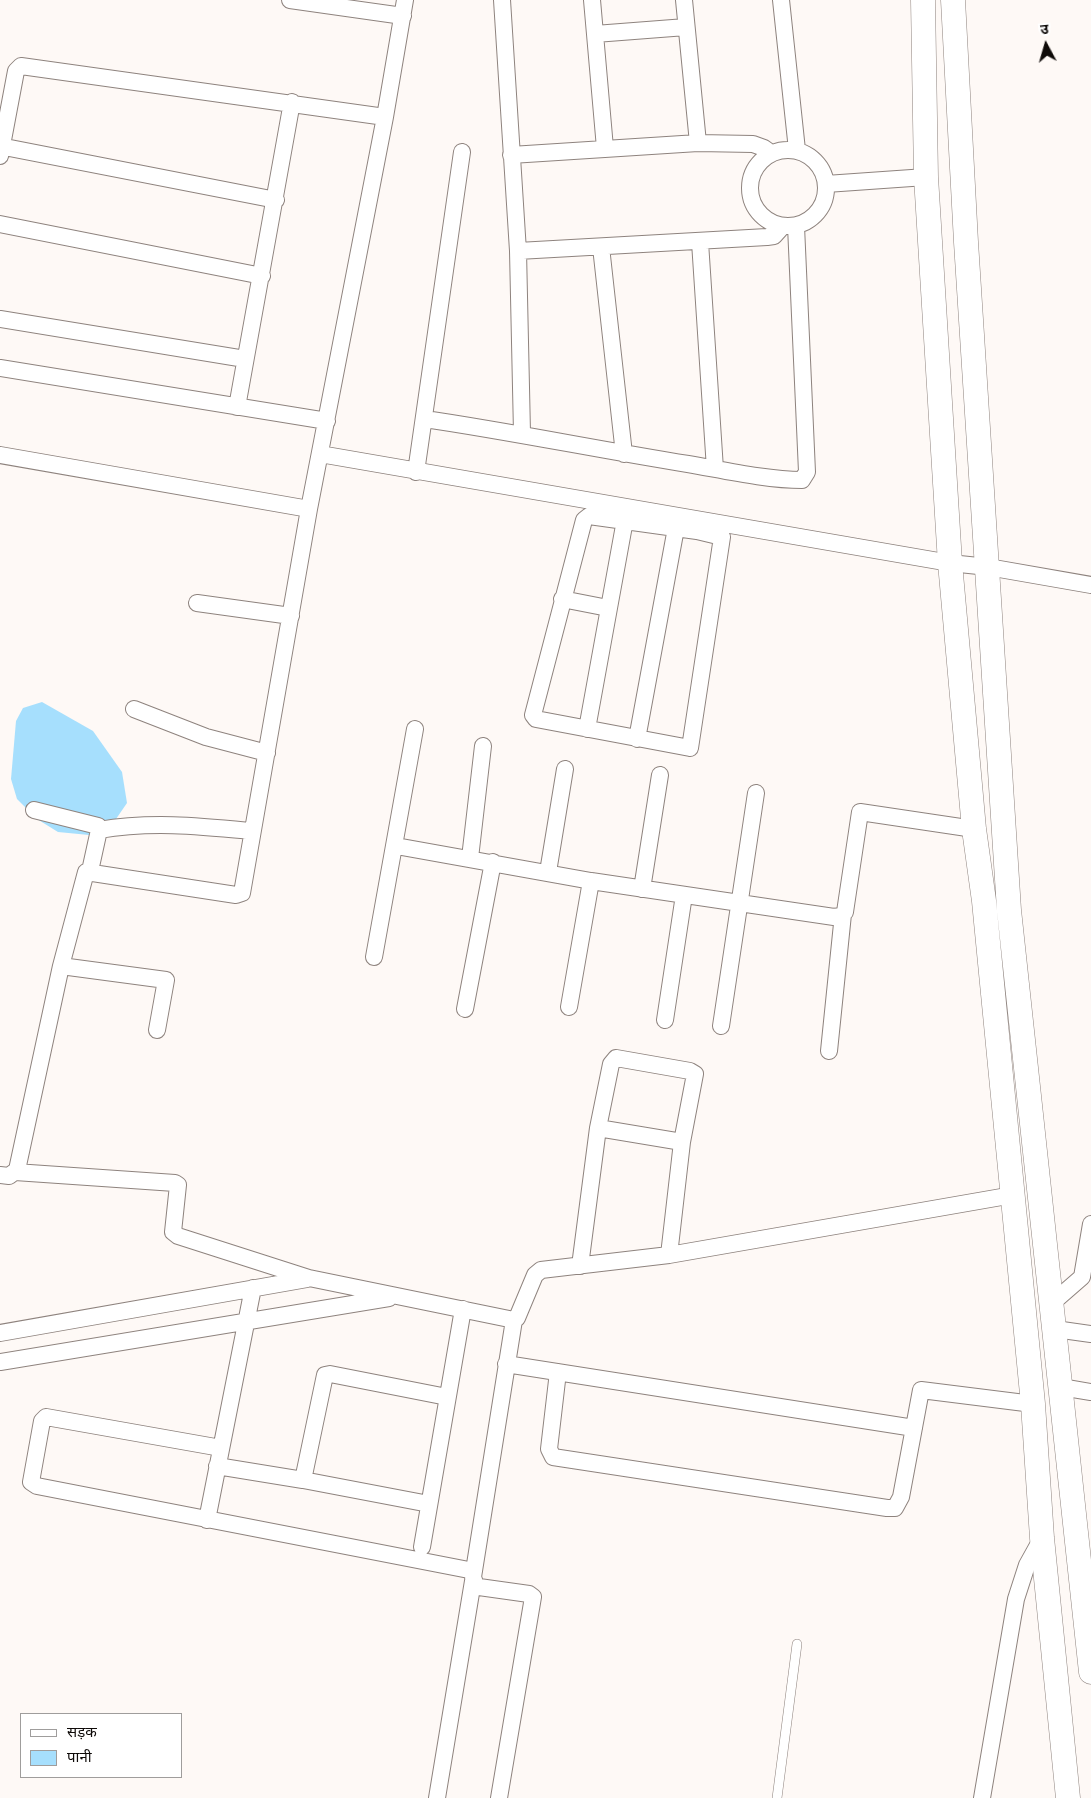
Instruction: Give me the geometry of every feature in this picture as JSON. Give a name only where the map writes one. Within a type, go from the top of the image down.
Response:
[{"type":"main road","points":[[923,0],[926,177],[950,563],[974,829],[984,901],[1033,1404],[1042,1538],[1068,1798]]},
{"type":"main road","points":[[954,0],[966,242],[1009,910],[1091,1666]]},
{"type":"street","points":[[290,0],[404,8],[328,421],[309,510],[242,890],[238,894],[90,872],[85,873],[8,1174],[176,1184],[173,1232],[176,1235],[309,1278],[463,1308],[514,1320]]},
{"type":"street","points":[[502,0],[518,251],[522,433]]},
{"type":"street","points":[[592,0],[605,148]]},
{"type":"street","points":[[684,0],[698,143]]},
{"type":"street","points":[[781,0],[797,150]]},
{"type":"street","points":[[595,34],[686,27]]},
{"type":"street","points":[[276,200],[0,149],[16,70],[21,66],[292,102],[385,117]]},
{"type":"street","points":[[237,406],[276,200],[292,102]]},
{"type":"street","points":[[512,155],[698,143],[753,144],[771,153]]},
{"type":"street","points":[[518,251],[700,242],[774,236],[789,226],[808,222],[821,208],[825,199],[826,184],[818,164],[809,156],[797,150],[771,153],[760,161],[752,172],[749,185],[750,198],[756,210],[765,220],[789,226]]},
{"type":"street","points":[[416,472],[462,152]]},
{"type":"street","points":[[826,184],[926,177]]},
{"type":"street","points":[[0,224],[262,276]]},
{"type":"street","points":[[425,419],[522,433],[624,454],[715,469],[797,480],[805,477],[789,226]]},
{"type":"street","points":[[700,242],[715,469]]},
{"type":"street","points":[[601,247],[624,454]]},
{"type":"street","points":[[0,319],[245,359]]},
{"type":"street","points":[[0,368],[328,421]]},
{"type":"street","points":[[320,454],[699,525],[950,563],[988,567],[1091,585]]},
{"type":"street","points":[[0,455],[309,510]]},
{"type":"street","points":[[586,517],[625,520],[676,528],[699,525],[723,539],[690,748],[536,719],[533,716],[562,599],[586,517]]},
{"type":"street","points":[[587,729],[625,520]]},
{"type":"street","points":[[637,739],[676,528]]},
{"type":"street","points":[[562,599],[608,608]]},
{"type":"street","points":[[197,603],[290,616]]},
{"type":"street","points":[[134,709],[206,737],[267,753]]},
{"type":"street","points":[[374,957],[396,846],[415,729]]},
{"type":"street","points":[[470,858],[483,746]]},
{"type":"street","points":[[548,872],[565,769]]},
{"type":"street","points":[[642,888],[660,775]]},
{"type":"street","points":[[721,1026],[741,904],[756,793]]},
{"type":"street","points":[[34,810],[96,825],[99,830],[90,872]]},
{"type":"street","points":[[830,1051],[844,914],[860,812],[974,829]]},
{"type":"street","points":[[99,830],[128,825],[159,823],[251,831]]},
{"type":"street","points":[[396,846],[741,904],[834,917],[844,914]]},
{"type":"street","points":[[465,1009],[493,862]]},
{"type":"street","points":[[569,1007],[591,880]]},
{"type":"street","points":[[665,1020],[684,895]]},
{"type":"street","points":[[61,966],[166,980],[157,1030]]},
{"type":"street","points":[[580,1266],[598,1128],[611,1064],[614,1059],[619,1058],[694,1072],[682,1142],[668,1255]]},
{"type":"street","points":[[598,1128],[682,1142]]},
{"type":"street","points":[[437,1798],[514,1320],[517,1318],[538,1271],[668,1255],[1012,1195]]},
{"type":"street","points":[[1051,1304],[1082,1278],[1091,1224]]},
{"type":"street","points":[[0,1332],[309,1278]]},
{"type":"street","points":[[207,1520],[253,1288]]},
{"type":"street","points":[[0,1362],[401,1296]]},
{"type":"street","points":[[422,1547],[463,1308]]},
{"type":"street","points":[[1055,1329],[1091,1334]]},
{"type":"street","points":[[506,1364],[914,1428]]},
{"type":"street","points":[[558,1372],[549,1449],[550,1456],[893,1509],[897,1506],[900,1497],[922,1389],[1033,1404]]},
{"type":"street","points":[[303,1480],[325,1375],[330,1374],[447,1397]]},
{"type":"street","points":[[1061,1387],[1091,1392]]},
{"type":"street","points":[[221,1448],[46,1417],[42,1421],[31,1479],[34,1485],[473,1576],[479,1587],[530,1594],[533,1597],[499,1798]]},
{"type":"street","points":[[217,1466],[429,1504]]},
{"type":"street","points":[[982,1798],[1016,1600],[1027,1565],[1042,1538]]},
{"type":"lane","points":[[777,1798],[797,1644]]},
{"type":"water","points":[[42,702],[93,731],[122,772],[127,803],[116,819],[89,835],[58,832],[37,819],[17,799],[11,779],[16,721],[23,708]]}]
